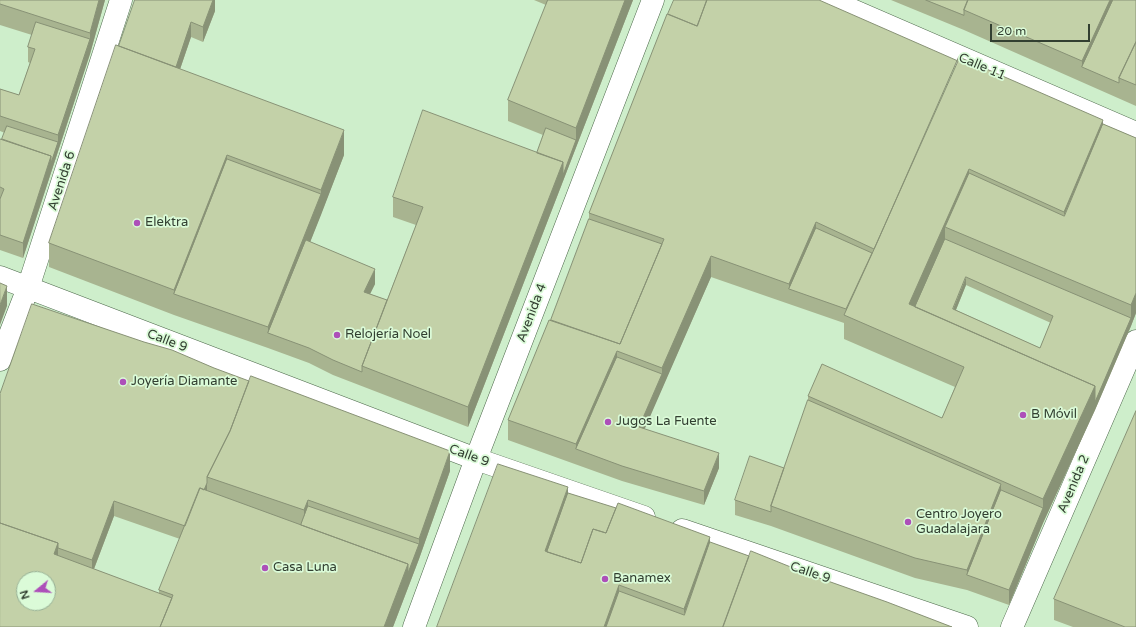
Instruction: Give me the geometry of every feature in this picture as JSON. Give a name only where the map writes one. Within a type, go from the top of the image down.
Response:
[{"type":"street","name":"Avenida 6","points":[[0,360],[28,288],[121,0]]},
{"type":"street","name":"Avenida 4","points":[[414,627],[476,459],[653,0]]},
{"type":"street","name":"Calle 11","points":[[829,0],[1136,134]]},
{"type":"street","name":"Calle 9","points":[[0,278],[476,459],[967,627]]},
{"type":"street","name":"Avenida 2","points":[[1012,627],[1136,341]]},
{"type":"building","points":[[0,0],[99,0],[90,33],[0,4]]},
{"type":"building","points":[[135,0],[213,0],[203,27],[191,22],[176,67],[119,46]]},
{"type":"building","points":[[548,0],[625,0],[576,128],[508,100]]},
{"type":"building","points":[[674,0],[707,0],[697,26],[668,14]]},
{"type":"building","points":[[707,0],[819,0],[958,61],[874,249],[816,222],[789,284],[711,256],[662,368],[617,351],[576,444],[508,420],[549,320],[620,344],[664,239],[589,213],[667,14],[697,26]]},
{"type":"building","points":[[926,0],[968,0],[964,10],[964,15]]},
{"type":"building","points":[[968,0],[1110,0],[1082,61],[964,10]]},
{"type":"building","points":[[1113,0],[1136,0],[1136,42],[1119,78],[1119,83],[1082,67]]},
{"type":"building","points":[[36,22],[90,39],[58,135],[0,116],[0,89],[19,95],[35,49],[28,47]]},
{"type":"building","points":[[1136,42],[1136,85],[1119,78]]},
{"type":"building","points":[[116,45],[344,130],[321,190],[227,155],[174,290],[49,243]]},
{"type":"building","points":[[959,57],[1103,120],[1064,212],[969,169],[909,304],[1095,386],[1043,499],[808,396],[822,364],[942,418],[964,367],[844,315]]},
{"type":"building","points":[[423,110],[563,162],[468,407],[362,366],[423,207],[393,197]]},
{"type":"building","points":[[1103,124],[1136,138],[1136,293],[1131,305],[945,227],[969,173],[1064,216]]},
{"type":"building","points":[[7,126],[58,142],[51,163],[51,156],[2,139]]},
{"type":"building","points":[[546,128],[576,140],[563,175],[563,162],[537,153]]},
{"type":"building","points":[[0,139],[51,156],[23,243],[0,235],[0,199],[4,189],[0,187]]},
{"type":"building","points":[[227,159],[321,194],[268,327],[174,294]]},
{"type":"building","points":[[589,219],[662,244],[620,344],[551,320]]},
{"type":"building","points":[[816,228],[872,253],[846,309],[789,289]]},
{"type":"building","points":[[945,239],[1131,318],[1095,402],[1095,386],[915,307]],"holes":[[[966,277],[1053,316],[1040,348],[953,309]]]},
{"type":"building","points":[[306,240],[375,269],[364,292],[387,300],[362,366],[362,372],[309,348],[268,333]]},
{"type":"building","points":[[0,283],[7,286],[0,305]]},
{"type":"building","points":[[32,304],[172,350],[249,381],[230,431],[207,477],[207,483],[204,490],[200,488],[185,526],[114,501],[92,560],[58,548],[58,543],[0,523],[0,394]]},
{"type":"building","points":[[617,357],[662,374],[639,427],[719,453],[704,491],[622,466],[576,449]]},
{"type":"building","points":[[251,376],[450,451],[419,539],[308,500],[304,510],[207,477],[230,431]]},
{"type":"building","points":[[808,400],[1001,484],[967,570],[915,558],[771,506]]},
{"type":"building","points":[[1136,411],[1136,627],[1125,627],[1054,599]]},
{"type":"building","points":[[750,456],[784,468],[771,506],[771,512],[735,500]]},
{"type":"building","points":[[498,464],[568,487],[545,551],[581,563],[593,529],[606,533],[618,503],[710,537],[684,609],[619,585],[604,627],[437,627]]},
{"type":"building","name":"Casa Luna","points":[[200,488],[408,564],[384,627],[160,627],[173,595],[159,590]]},
{"type":"building","points":[[1001,490],[1043,508],[1009,590],[967,575]]},
{"type":"building","points":[[568,493],[616,508],[606,533],[593,529],[581,563],[547,552]]},
{"type":"building","points":[[308,506],[419,544],[408,573],[408,564],[301,525]]},
{"type":"building","points":[[0,523],[58,543],[54,554],[172,598],[160,627],[0,627]]},
{"type":"building","points":[[710,542],[749,556],[723,627],[606,627],[619,591],[684,615]]},
{"type":"building","points":[[751,551],[808,574],[952,627],[723,627]]},
{"type":"place","name":"Elektra","points":[[137,223]]},
{"type":"place","name":"Relojería Noel","points":[[337,335]]},
{"type":"place","name":"Joyería Diamante","points":[[123,382]]},
{"type":"place","name":"B Móvil","points":[[1023,415]]},
{"type":"place","name":"Jugos La Fuente","points":[[608,422]]},
{"type":"place","name":"Centro Joyero Guadalajara","points":[[908,522]]},
{"type":"place","name":"Casa Luna","points":[[265,568]]},
{"type":"place","name":"Banamex","points":[[605,579]]}]
